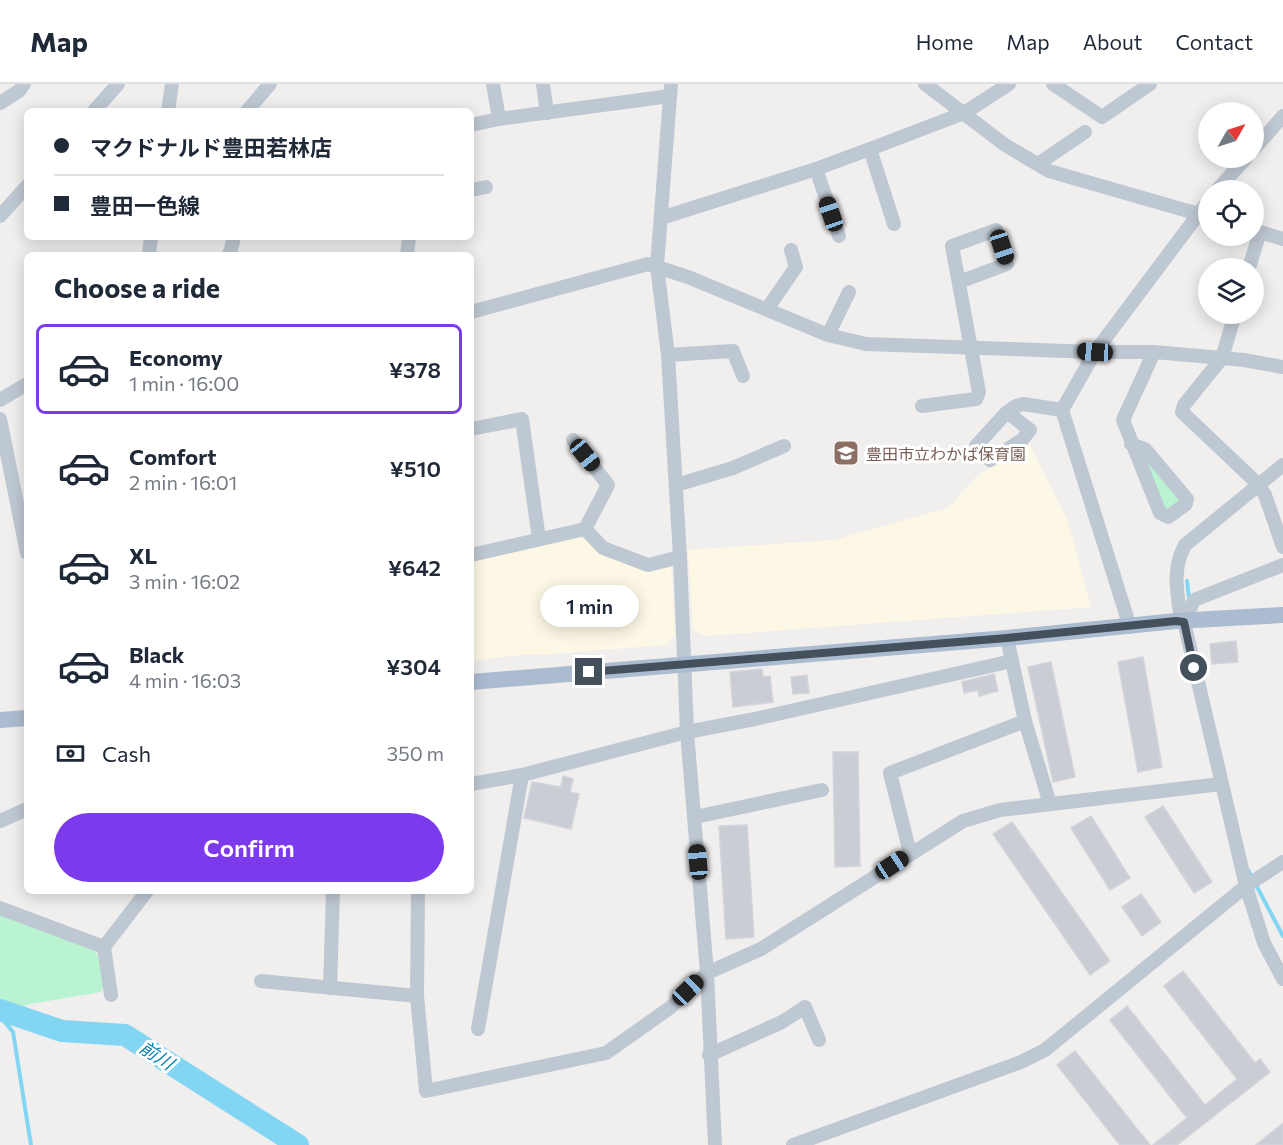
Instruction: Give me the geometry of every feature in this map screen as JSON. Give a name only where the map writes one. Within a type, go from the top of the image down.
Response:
[{"type":"main road","points":[[474,682],[1283,615]]},
{"type":"main road","points":[[0,720],[24,718]]},
{"type":"street","points":[[0,103],[19,91],[24,84]]},
{"type":"street","points":[[97,108],[118,84]]},
{"type":"street","points":[[168,108],[172,84]]},
{"type":"street","points":[[250,108],[270,84]]},
{"type":"street","points":[[493,84],[499,119]]},
{"type":"street","points":[[543,84],[548,113]]},
{"type":"street","points":[[925,84],[1005,146],[1061,176],[1198,214]]},
{"type":"street","points":[[661,218],[816,169],[964,113],[1009,84]]},
{"type":"street","points":[[1053,84],[1102,117],[1150,84]]},
{"type":"street","points":[[474,124],[670,90],[657,266],[668,355],[680,557],[687,732],[707,973],[715,1145]]},
{"type":"street","points":[[1264,138],[1283,118]]},
{"type":"street","points":[[1038,164],[1085,132]]},
{"type":"street","points":[[870,149],[894,224]]},
{"type":"street","points":[[1226,180],[1237,168]]},
{"type":"street","points":[[816,169],[839,236]]},
{"type":"street","points":[[474,189],[486,187]]},
{"type":"street","points":[[0,216],[24,189]]},
{"type":"street","points":[[1130,627],[1062,410],[1095,352],[1198,221]]},
{"type":"street","points":[[922,406],[976,399],[979,392],[952,246],[996,230],[1007,264],[959,282]]},
{"type":"street","points":[[1264,233],[1283,239]]},
{"type":"street","points":[[767,309],[796,267],[790,250]]},
{"type":"street","points":[[474,311],[648,264],[767,309],[828,335],[866,344],[1154,352],[1244,360],[1283,368]]},
{"type":"street","points":[[828,335],[849,292]]},
{"type":"street","points":[[1232,324],[1222,358],[1184,405],[1182,412],[1258,485],[1265,495],[1283,547]]},
{"type":"street","points":[[668,355],[733,351],[742,376]]},
{"type":"street","points":[[1131,444],[1145,449],[1187,499],[1186,504],[1168,517],[1160,513],[1131,444],[1123,420],[1154,352]]},
{"type":"street","points":[[0,400],[24,386]]},
{"type":"street","points":[[1007,412],[1023,404],[1062,410]]},
{"type":"street","points":[[0,419],[5,477],[24,543]]},
{"type":"street","points":[[474,428],[522,419],[539,539]]},
{"type":"street","points":[[573,440],[608,484],[585,529]]},
{"type":"street","points":[[676,484],[733,468],[784,446]]},
{"type":"street","points":[[1283,465],[1197,535],[1182,551],[1175,571],[1183,622],[1246,886],[1264,943],[1283,979]]},
{"type":"street","points":[[585,529],[603,548],[648,565],[680,557]]},
{"type":"street","points":[[474,554],[585,529]]},
{"type":"street","points":[[1183,622],[1194,600],[1283,565]]},
{"type":"street","points":[[1007,638],[1025,721],[1050,804]]},
{"type":"street","points":[[474,783],[522,775],[687,732],[755,719],[1012,661]]},
{"type":"street","points":[[910,853],[890,773],[1025,721]]},
{"type":"street","points":[[478,1029],[522,775]]},
{"type":"street","points":[[418,894],[417,996],[426,1091],[606,1053],[671,1007],[707,973],[761,949],[963,821],[980,815],[1050,804],[1221,784]]},
{"type":"street","points":[[695,817],[822,790]]},
{"type":"street","points":[[0,821],[24,810]]},
{"type":"street","points":[[793,1145],[1021,1062],[1045,1050],[1246,886],[1283,862]]},
{"type":"street","points":[[111,995],[104,947],[145,894]]},
{"type":"street","points":[[330,988],[333,894]]},
{"type":"street","points":[[0,908],[104,947]]},
{"type":"street","points":[[261,981],[417,996]]},
{"type":"street","points":[[709,1054],[782,1022],[805,1007],[819,1040]]},
{"type":"shaded area","points":[[1029,444],[1068,522],[1091,607],[706,636],[693,630],[688,550],[834,540],[948,508],[977,476]]},
{"type":"shaded area","points":[[585,534],[599,551],[671,563],[675,635],[666,645],[527,654],[474,661],[474,558]]},
{"type":"green space","points":[[1145,458],[1181,499],[1171,511],[1162,508]]},
{"type":"green space","points":[[0,913],[95,951],[103,971],[104,983],[101,992],[30,1004],[10,1010],[0,1002]]},
{"type":"building","points":[[1236,641],[1238,662],[1212,664],[1210,644]]},
{"type":"building","points":[[1143,657],[1162,767],[1138,772],[1118,662]]},
{"type":"building","points":[[1051,662],[1075,777],[1053,782],[1028,667]]},
{"type":"building","points":[[762,669],[763,677],[770,676],[773,702],[733,707],[730,672]]},
{"type":"building","points":[[994,674],[998,691],[979,696],[978,690],[964,693],[962,682]]},
{"type":"building","points":[[807,675],[809,693],[793,694],[791,677]]},
{"type":"building","points":[[833,752],[858,752],[860,866],[835,867]]},
{"type":"building","points":[[563,776],[573,779],[570,792],[579,794],[571,829],[524,818],[532,782],[561,787]]},
{"type":"building","points":[[1163,806],[1212,882],[1194,893],[1145,817]]},
{"type":"building","points":[[1091,816],[1130,878],[1110,890],[1071,828]]},
{"type":"building","points":[[1012,822],[1110,961],[1090,975],[993,834]]},
{"type":"building","points":[[747,825],[754,937],[726,939],[719,826]]},
{"type":"building","points":[[1141,894],[1161,922],[1142,936],[1122,907]]},
{"type":"building","points":[[1183,971],[1255,1063],[1260,1059],[1270,1072],[1177,1145],[1153,1145],[1187,1118],[1110,1020],[1127,1006],[1205,1105],[1237,1079],[1164,986]]},
{"type":"building","points":[[1075,1051],[1150,1145],[1120,1145],[1057,1065]]},
{"type":"building","points":[[1283,1123],[1283,1145],[1256,1145]]},
{"type":"waterway","points":[[1187,581],[1189,598]]},
{"type":"waterway","points":[[1248,870],[1283,936]]},
{"type":"waterway","name":"前川","points":[[0,1010],[62,1031],[125,1035],[298,1145]]},
{"type":"waterway","points":[[0,1016],[13,1032],[31,1145]]},
{"type":"place","name":"豊田市立わかば保育園","points":[[846,453]]},
{"type":"route","points":[[589,672],[1007,638],[1176,621],[1184,622],[1194,668]]}]
